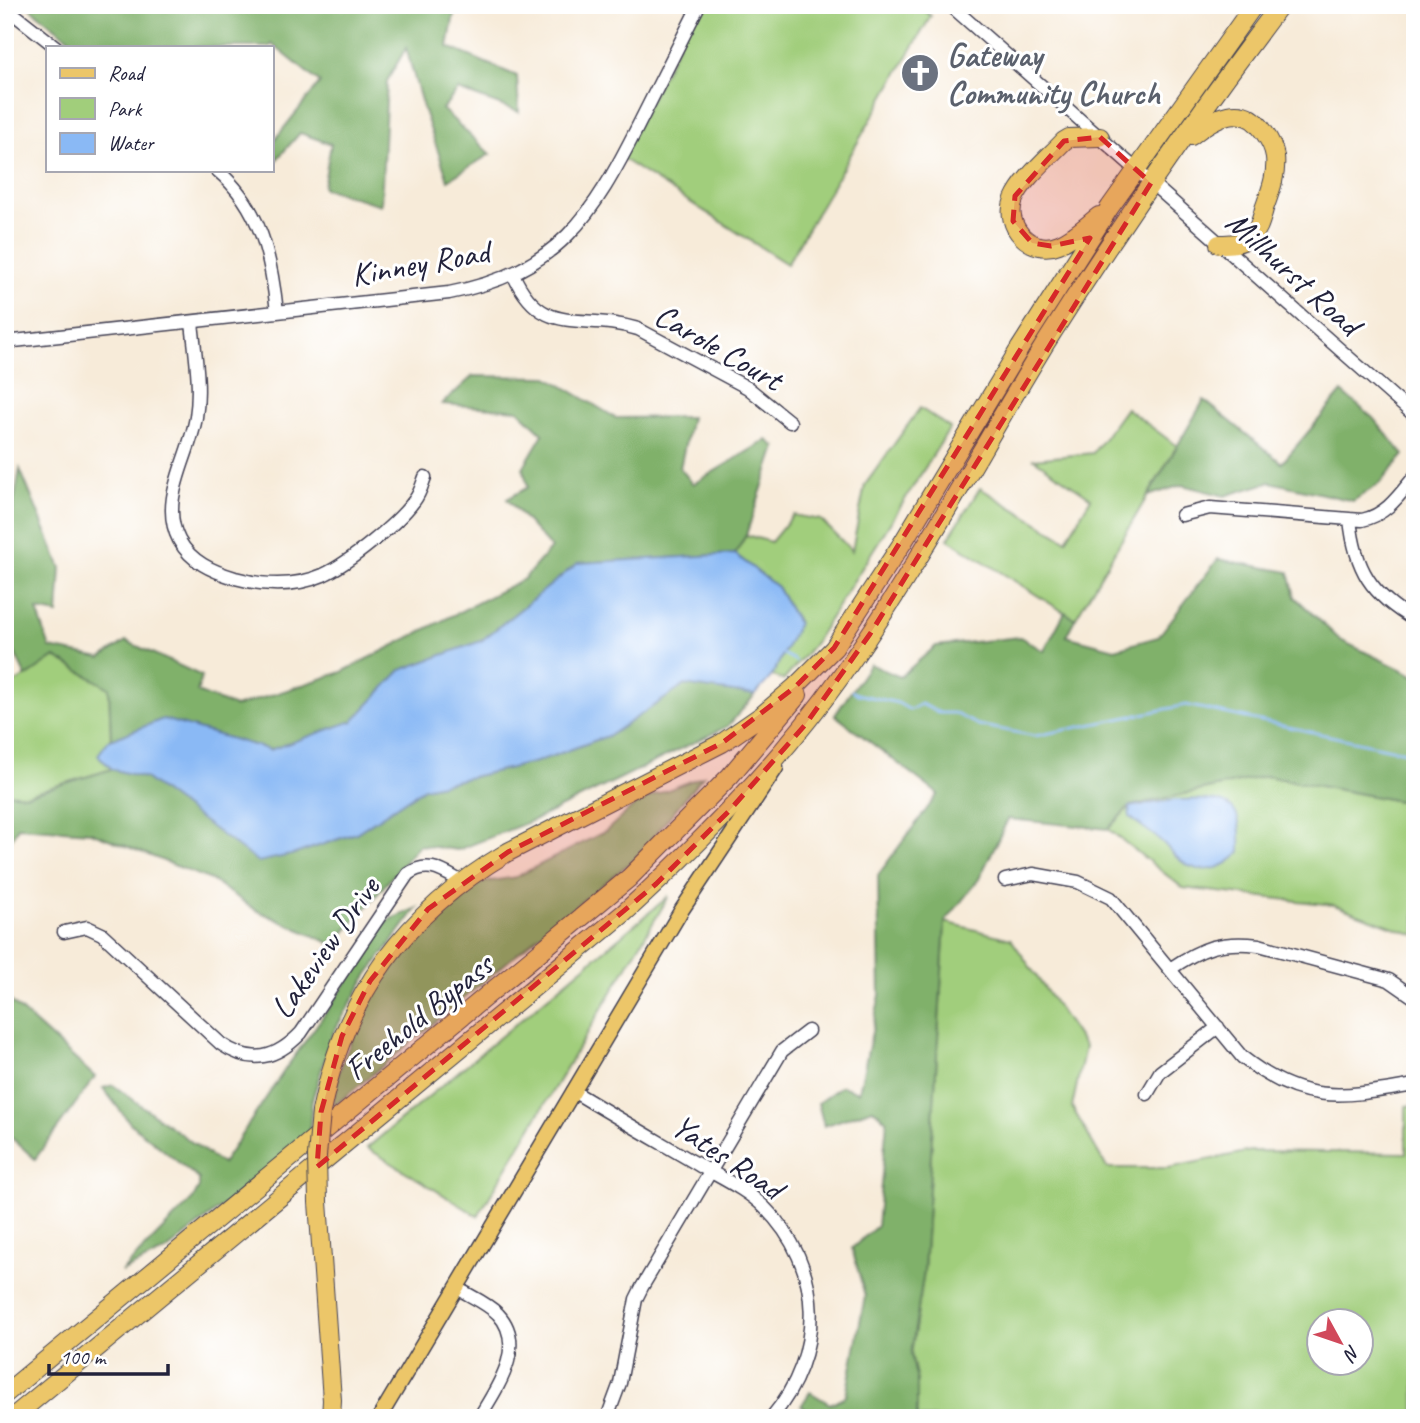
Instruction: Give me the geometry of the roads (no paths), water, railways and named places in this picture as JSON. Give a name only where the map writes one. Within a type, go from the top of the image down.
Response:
[{"type":"highway","points":[[331,1418],[317,1156],[321,1112],[331,1067],[342,1036],[370,981],[408,930],[428,909],[461,882],[508,852],[722,743],[761,716],[834,648],[904,542],[1020,348],[1110,207],[1254,5]]},
{"type":"highway","points":[[1151,183],[1280,5]]},
{"type":"highway","points":[[1172,152],[1209,122],[1232,114],[1254,120],[1269,140],[1275,155],[1275,170],[1259,227],[1246,240],[1219,244]]},
{"type":"highway","points":[[1100,137],[1069,138],[1064,141],[1021,188],[1013,201],[1012,216],[1015,228],[1026,240],[1037,245],[1051,246],[1072,236],[1110,207]]},
{"type":"highway","name":"Freehold Bypass","points":[[12,1418],[624,913],[696,845],[805,725],[877,622],[1043,348],[1151,183]]},
{"type":"highway","name":"Freehold Bypass","points":[[5,1394],[629,878],[730,776],[834,648]]},
{"type":"main road","points":[[379,1418],[681,911],[805,725]]},
{"type":"street","name":"Kinney Road","points":[[5,342],[449,293],[513,274],[564,239],[599,199],[699,5]]},
{"type":"street","name":"Millhurst Road","points":[[950,5],[1415,416]]},
{"type":"street","points":[[5,7],[55,46]]},
{"type":"street","points":[[219,172],[242,196],[259,225],[270,258],[277,312]]},
{"type":"street","name":"Carole Court","points":[[513,274],[525,297],[545,314],[638,329],[748,388],[790,422]]},
{"type":"street","points":[[192,322],[198,408],[193,433],[175,488],[172,515],[179,540],[186,552],[199,563],[228,576],[260,583],[290,584],[316,578],[348,560],[407,510],[418,496],[425,477]]},
{"type":"street","points":[[1182,515],[1210,508],[1350,519],[1371,518],[1383,511],[1415,476]]},
{"type":"street","points":[[1350,519],[1356,554],[1370,585],[1392,607],[1415,620]]},
{"type":"street","name":"Lakeview Drive","points":[[64,932],[87,926],[102,934],[220,1044],[234,1053],[253,1058],[273,1054],[290,1045],[301,1033],[408,874],[418,867],[432,867],[461,882]]},
{"type":"street","points":[[1005,880],[1032,874],[1078,882],[1111,898],[1242,1057],[1260,1071],[1316,1094],[1353,1095],[1415,1086]]},
{"type":"street","points":[[1170,970],[1193,953],[1214,947],[1241,943],[1259,945],[1389,980],[1415,998]]},
{"type":"street","points":[[1147,1094],[1160,1072],[1218,1027]]},
{"type":"street","points":[[607,1418],[620,1383],[636,1298],[782,1051],[808,1031]]},
{"type":"street","name":"Yates Road","points":[[573,1091],[711,1172],[763,1206],[787,1235],[799,1258],[809,1288],[811,1320],[800,1374],[771,1418]]},
{"type":"street","points":[[457,1287],[498,1314],[506,1325],[510,1346],[502,1379],[479,1418]]},
{"type":"water","points":[[735,554],[777,587],[798,624],[772,676],[755,695],[685,685],[610,735],[536,762],[424,788],[356,833],[295,854],[258,862],[145,778],[112,769],[98,755],[108,741],[163,719],[270,750],[353,721],[401,670],[481,641],[578,563]]},
{"type":"water","points":[[1201,799],[1228,805],[1238,819],[1240,852],[1220,867],[1204,869],[1188,866],[1130,817],[1129,807]]},
{"type":"waterway","points":[[783,654],[796,661]]},
{"type":"waterway","points":[[852,691],[898,703],[910,710],[921,704],[940,713],[954,713],[978,725],[1035,736],[1186,705],[1415,754]]},
{"type":"place","name":"Gateway Community Church","points":[[920,73]]}]
